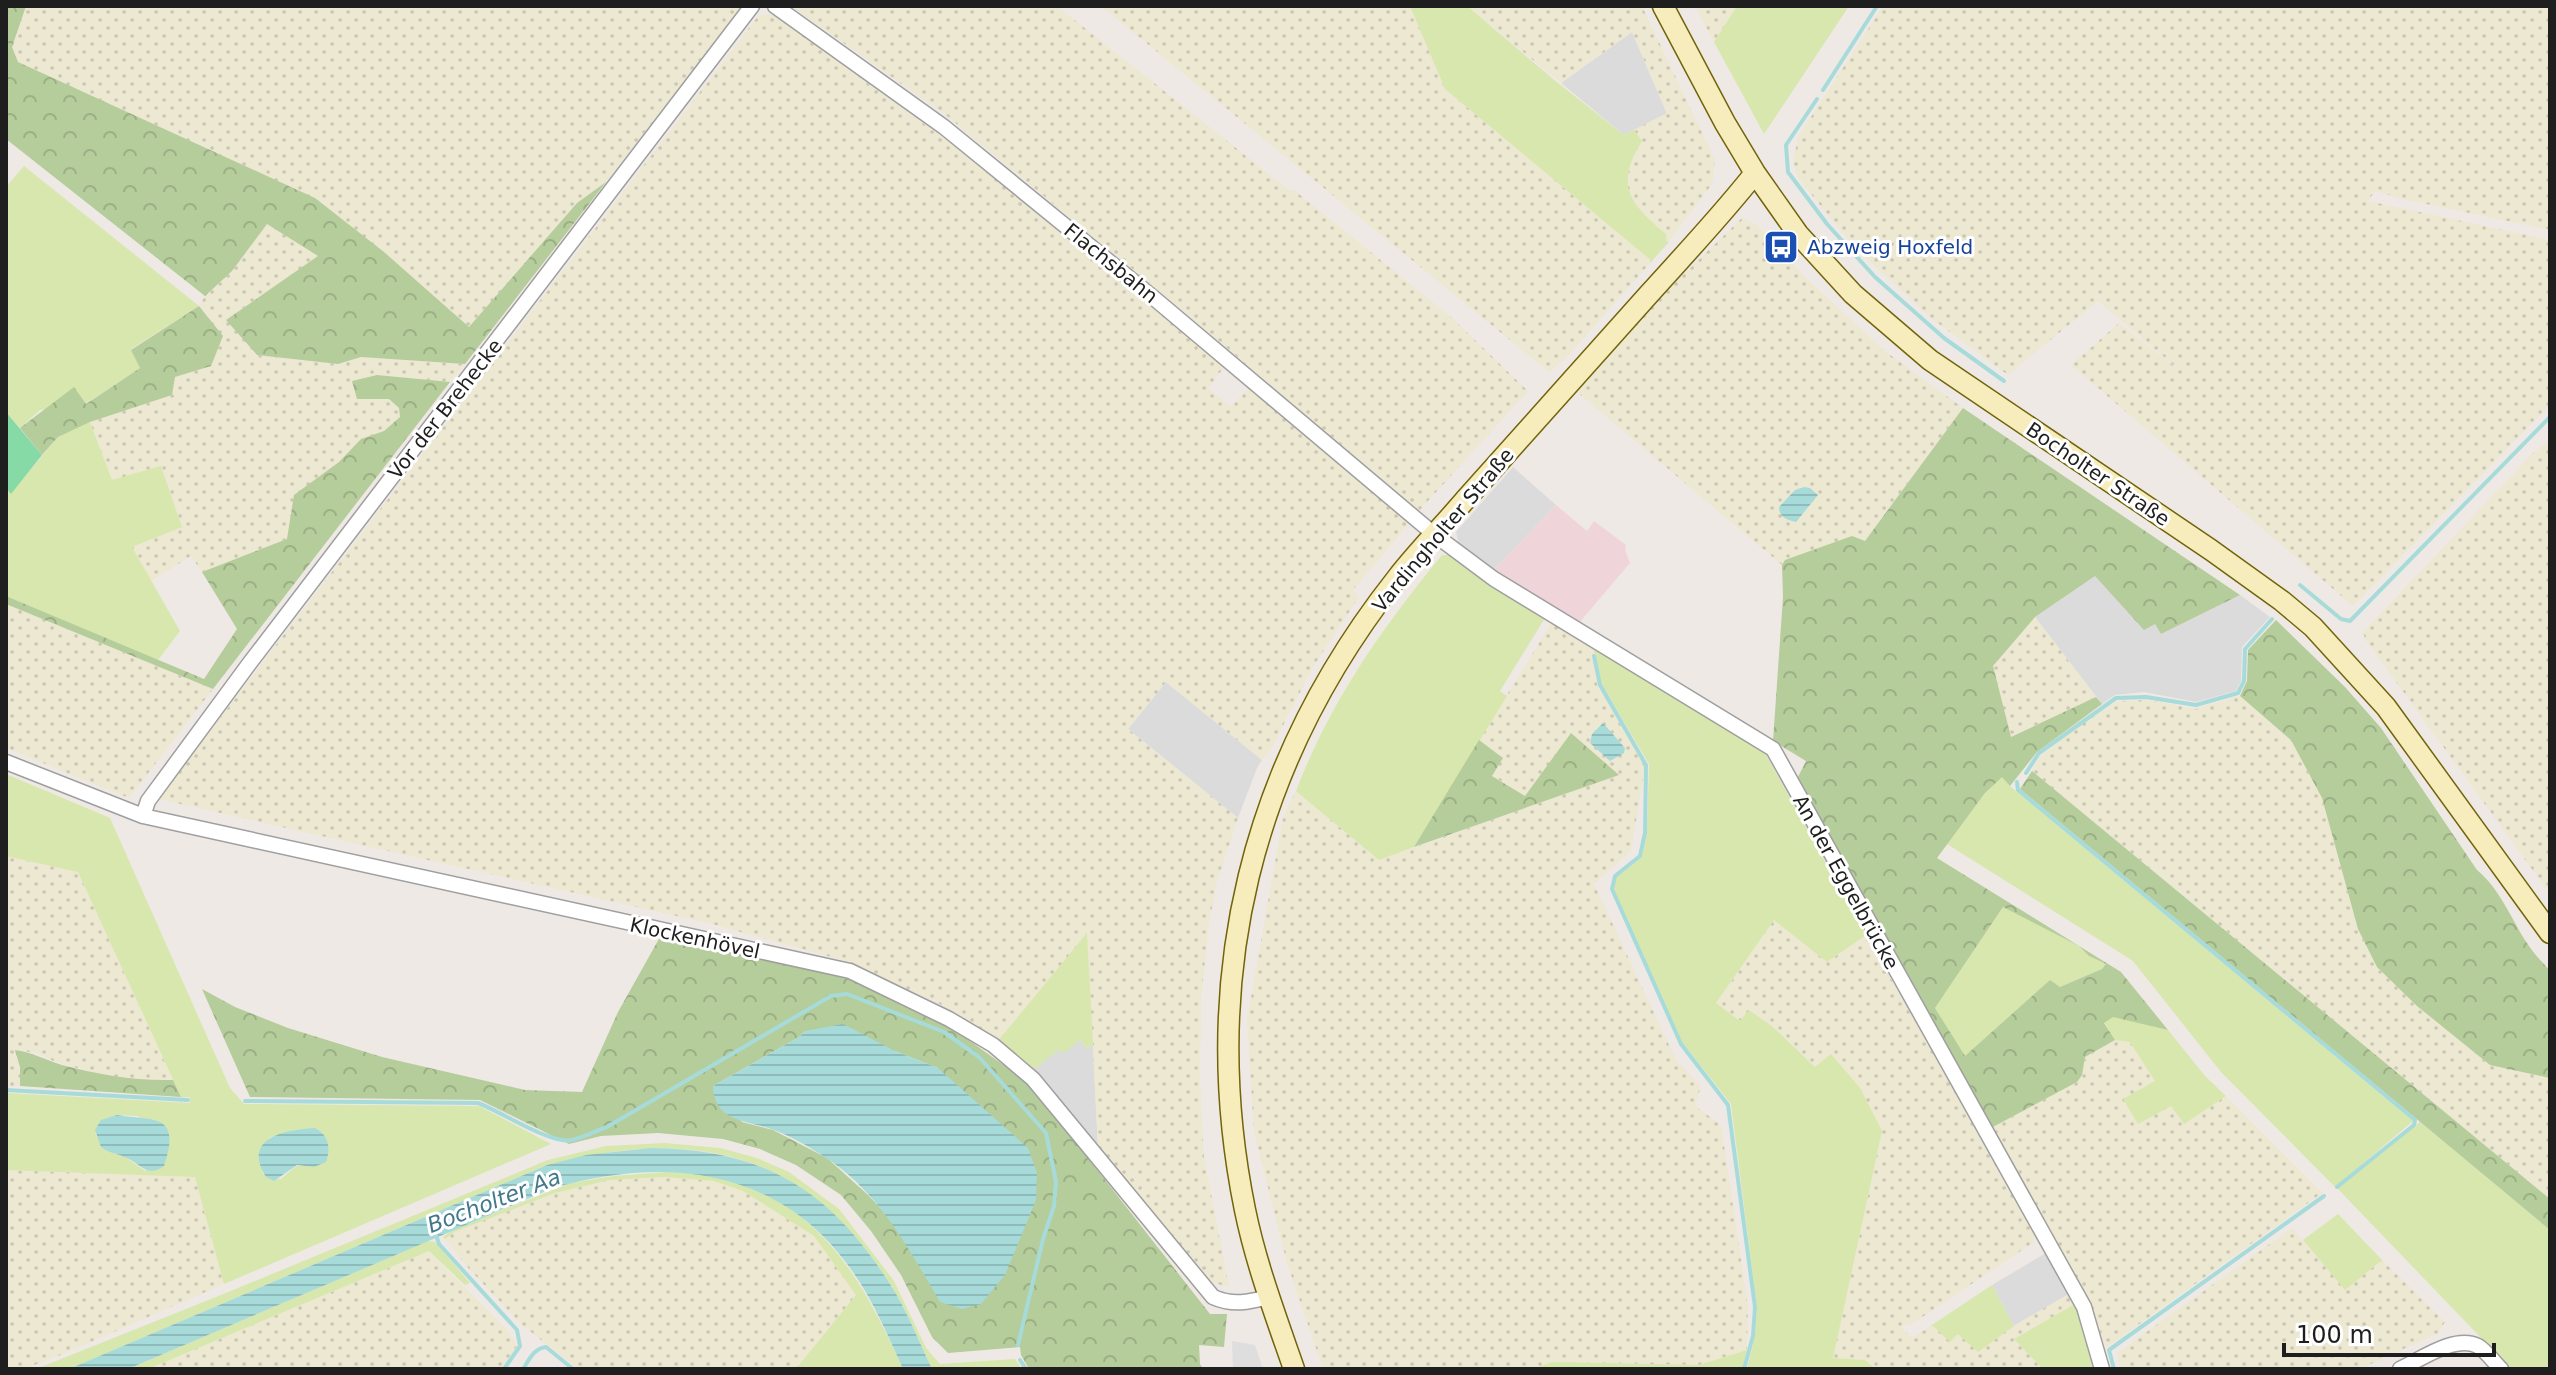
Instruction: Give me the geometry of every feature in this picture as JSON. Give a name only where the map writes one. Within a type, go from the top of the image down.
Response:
[{"type":"street","name":"Vor der Brehecke","points":[[143,816],[148,801],[249,664],[752,6]]},
{"type":"street","name":"Flachsbahn","points":[[775,6],[944,127],[1155,299],[1435,535]]},
{"type":"street","name":"Bocholter Straße","points":[[1663,6],[1755,173],[1798,234],[1853,294],[1930,360],[2255,581],[2313,627],[2386,707],[2550,933]]},
{"type":"street","name":"Vardingholter Straße","points":[[1294,1369],[1269,1297],[1245,1211],[1229,1092],[1228,999],[1236,928],[1260,830],[1275,786],[1331,672],[1397,578],[1755,173]]},
{"type":"street","name":"An der Eggelbrücke","points":[[1435,535],[1505,586],[1773,749],[2084,1307],[2102,1369]]},
{"type":"street","name":"Klockenhövel","points":[[6,762],[143,816],[850,971],[949,1019],[993,1045],[1033,1079],[1213,1297],[1238,1303],[1269,1297]]},
{"type":"street","points":[[2400,1369],[2461,1343],[2477,1346],[2501,1369]]},
{"type":"shaded area","points":[[26,6],[743,6],[606,182],[577,203],[469,328],[384,252],[114,108],[18,62],[12,47]]},
{"type":"shaded area","points":[[791,6],[1057,6],[1289,190],[1294,190],[1451,317],[1528,391],[1419,511],[947,116]]},
{"type":"shaded area","points":[[1101,6],[1410,6],[1445,89],[1652,261],[1567,357],[1549,372]]},
{"type":"shaded area","points":[[1467,6],[1642,6],[1715,160],[1712,184],[1667,244],[1666,234],[1630,200],[1627,186],[1630,160],[1642,141],[1634,130],[1667,113],[1632,32],[1561,83]]},
{"type":"shaded area","points":[[1695,6],[1737,6],[1714,42]]},
{"type":"shaded area","points":[[1883,6],[2550,6],[2550,230],[2375,191],[2368,201],[2550,240],[2550,405],[2353,606],[2071,365],[2119,323],[2183,373],[2098,301],[2008,375],[1931,318],[1855,248],[1798,178],[1793,162],[1798,137]]},
{"type":"shaded area","points":[[759,15],[774,15],[989,171],[1225,366],[1208,388],[1231,407],[1250,387],[1411,521],[1353,590],[1359,597],[1313,667],[1270,751],[1262,760],[1166,682],[1128,729],[1238,818],[1217,881],[1208,930],[1201,1001],[1200,1083],[1204,1157],[1229,1287],[1210,1282],[1098,1149],[1087,934],[998,1041],[942,1005],[842,960],[712,924],[158,799]]},
{"type":"shaded area","points":[[1632,32],[1667,114],[1624,135],[1561,83]]},
{"type":"shaded area","points":[[1742,218],[1756,224],[1808,280],[1885,351],[1963,408],[1865,541],[1785,560],[1782,565],[1577,392],[1663,294]]},
{"type":"shaded area","points":[[267,223],[319,256],[227,319],[257,355],[338,364],[361,357],[465,364],[450,382],[377,375],[389,399],[399,408],[400,417],[384,431],[361,439],[339,462],[287,539],[202,572],[191,556],[150,582],[132,547],[182,527],[162,467],[112,481],[90,422],[172,395],[175,377],[211,366],[208,315],[199,306],[205,296],[232,271]]},
{"type":"shaded area","points":[[2550,440],[2550,894],[2365,639],[2363,632],[2533,453]]},
{"type":"shaded area","points":[[1513,467],[1556,505],[1493,571],[1459,545],[1456,532]]},
{"type":"shaded area","points":[[1556,505],[1587,531],[1594,521],[1626,545],[1630,563],[1579,623],[1493,571]]},
{"type":"shaded area","points":[[2095,576],[2155,624],[2161,634],[2240,595],[2270,617],[2242,647],[2241,681],[2236,691],[2196,702],[2144,692],[2115,695],[2102,704],[2035,617]]},
{"type":"shaded area","points":[[6,604],[213,689],[129,798],[6,748]]},
{"type":"shaded area","points":[[2035,617],[2096,697],[2010,737],[1993,666]]},
{"type":"shaded area","points":[[1552,622],[1594,648],[1595,654],[1592,655],[1597,684],[1645,766],[1631,851],[1594,884],[1676,1060],[1701,1086],[1695,1106],[1721,1125],[1748,1307],[1747,1350],[1699,1365],[1553,1362],[1533,1369],[1323,1369],[1287,1263],[1254,1132],[1247,1020],[1283,817],[1296,791],[1379,860],[1618,775],[1525,796],[1491,775],[1503,758],[1479,740]]},
{"type":"shaded area","points":[[1166,682],[1262,760],[1238,818],[1128,729]]},
{"type":"shaded area","points":[[2240,696],[2291,740],[2322,798],[2358,929],[2377,967],[2417,1006],[2490,1065],[2550,1078],[2550,1199],[2032,771],[2040,756],[2082,723],[2118,701],[2149,700],[2196,709]]},
{"type":"shaded area","points":[[6,856],[78,872],[173,1080],[138,1081],[107,1076],[58,1063],[36,1053],[16,1050],[20,1086],[6,1087]]},
{"type":"shaded area","points":[[1774,920],[1827,962],[1866,935],[2034,1231],[2034,1242],[1912,1324],[1900,1326],[1912,1338],[1932,1325],[1950,1341],[1958,1333],[1978,1352],[2001,1333],[2069,1294],[2075,1304],[2014,1339],[2043,1369],[1875,1369],[1865,1360],[1833,1358],[1882,1131],[1830,1055],[1816,1067],[1750,1010],[1741,1021],[1716,1004]]},
{"type":"shaded area","points":[[1080,1040],[1087,1049],[1093,1044],[1098,1149],[1031,1072],[1059,1048]]},
{"type":"shaded area","points":[[2115,1040],[2130,1042],[2183,1124],[2226,1096],[2322,1193],[2106,1348],[2089,1302],[1991,1128],[2077,1082],[2082,1075],[2085,1057]]},
{"type":"shaded area","points":[[6,1170],[195,1177],[224,1284],[61,1355],[24,1369],[6,1369]]},
{"type":"shaded area","points":[[665,1177],[714,1181],[743,1191],[814,1236],[856,1295],[799,1365],[792,1369],[578,1369],[522,1325],[445,1239],[454,1232],[555,1193],[609,1180]]},
{"type":"shaded area","points":[[2292,1228],[2345,1289],[2382,1260],[2445,1322],[2438,1333],[2360,1369],[2120,1369],[2117,1353]]},
{"type":"shaded area","points":[[429,1251],[509,1332],[517,1346],[501,1369],[148,1369]]},
{"type":"shaded area","points":[[2046,1253],[2069,1294],[2014,1326],[1992,1285]]},
{"type":"shaded area","points":[[1232,1341],[1255,1345],[1263,1369],[1233,1369]]},
{"type":"green space","points":[[6,6],[26,6],[12,47],[18,62],[315,198],[384,252],[469,327],[577,203],[606,182],[465,364],[361,357],[338,364],[257,355],[226,320],[318,256],[267,224],[232,271],[205,296],[6,139]]},
{"type":"green space","points":[[1410,6],[1467,6],[1624,135],[1634,130],[1642,141],[1629,170],[1630,193],[1643,213],[1666,234],[1667,244],[1652,261],[1445,89]]},
{"type":"green space","points":[[1737,6],[1849,6],[1764,134],[1714,42]]},
{"type":"green space","points":[[24,166],[199,306],[131,349],[140,368],[85,404],[40,410],[20,428],[6,412],[6,187]]},
{"type":"green space","points":[[199,306],[223,336],[211,366],[175,377],[172,395],[90,422],[58,437],[42,455],[20,428],[74,387],[86,404],[140,368],[131,350]]},
{"type":"green space","points":[[377,375],[450,382],[213,689],[6,604],[6,596],[204,679],[237,629],[202,572],[287,539],[294,495],[339,462],[361,439],[384,431],[400,417],[399,408],[389,399],[357,399],[352,381]]},
{"type":"green space","points":[[1963,408],[2240,595],[2161,634],[2155,624],[2144,630],[2095,576],[2035,617],[1993,666],[2011,737],[2096,697],[2102,704],[2037,752],[2010,786],[2002,777],[1985,793],[1937,858],[2121,972],[2168,1030],[2113,1017],[2104,1023],[2115,1040],[2085,1057],[2082,1075],[2077,1082],[1991,1128],[1797,779],[1806,761],[1773,741],[1783,597],[1782,565],[1785,560],[1852,536],[1865,541]],"holes":[[[2003,907],[2079,946],[2089,956],[2106,964],[2102,969],[2060,987],[2050,980],[1965,1056],[1935,1008]]]},
{"type":"green space","points":[[6,412],[42,455],[11,494],[6,488]]},
{"type":"green space","points":[[90,422],[112,480],[161,466],[182,527],[132,547],[180,631],[158,660],[6,596],[6,488],[11,493],[58,437]]},
{"type":"green space","points":[[1442,555],[1449,555],[1475,575],[1545,618],[1500,691],[1507,696],[1414,847],[1379,860],[1296,791],[1341,696],[1378,638]]},
{"type":"green space","points":[[2276,620],[2345,687],[2381,728],[2477,870],[2500,896],[2529,946],[2550,971],[2550,1078],[2490,1065],[2417,1006],[2377,967],[2358,929],[2322,798],[2291,740],[2240,696],[2247,681],[2248,650]]},
{"type":"green space","points":[[1594,648],[1765,753],[1866,935],[1827,962],[1774,920],[1716,1003],[1740,1021],[1749,1010],[1773,1027],[1815,1067],[1831,1054],[1860,1088],[1882,1131],[1833,1358],[1865,1360],[1875,1369],[1747,1369],[1755,1336],[1757,1308],[1731,1104],[1682,1042],[1614,889],[1616,877],[1642,857],[1647,833],[1649,764],[1602,685]]},
{"type":"green space","points":[[1571,733],[1619,775],[1414,847],[1479,740],[1503,758],[1492,776],[1525,796]]},
{"type":"green space","points":[[2032,771],[2550,1199],[2550,1230],[2020,789]]},
{"type":"green space","points":[[6,774],[110,818],[230,1088],[244,1104],[479,1106],[551,1144],[224,1284],[195,1177],[6,1170],[6,1093],[190,1103],[190,1097],[181,1097],[78,872],[6,856]],"holes":[[[117,1115],[138,1116],[168,1136],[168,1153],[145,1171],[96,1136],[99,1125]],[[303,1129],[328,1143],[328,1157],[314,1167],[295,1167],[281,1179],[266,1177],[262,1172],[269,1138]]]},
{"type":"green space","points":[[2002,776],[2010,786],[2413,1121],[2335,1187],[2221,1072],[2133,961],[1947,844],[1985,793]]},
{"type":"green space","points":[[2003,907],[2079,946],[2089,956],[2106,964],[2102,969],[2060,987],[2050,980],[1965,1057],[1935,1008]]},
{"type":"green space","points":[[1087,933],[1093,1044],[1087,1049],[1080,1040],[1063,1054],[1059,1049],[1031,1072],[998,1041]]},
{"type":"green space","points":[[660,937],[852,979],[952,1028],[1030,1084],[1210,1314],[1227,1314],[1224,1347],[1199,1345],[1203,1369],[1029,1369],[1020,1347],[948,1353],[932,1337],[901,1275],[871,1231],[841,1195],[796,1165],[760,1149],[723,1139],[658,1133],[601,1136],[569,1144],[480,1100],[250,1097],[202,989],[235,1007],[288,1028],[382,1057],[525,1090],[582,1092],[618,1012]],"holes":[[[805,1031],[895,1051],[938,1068],[925,1276],[886,1214],[827,1158],[773,1130],[742,1122],[713,1086]]]},
{"type":"green space","points":[[2113,1016],[2168,1030],[2205,1076],[2226,1096],[2184,1124],[2171,1106],[2138,1124],[2123,1099],[2155,1081],[2130,1042],[2115,1040],[2104,1022]]},
{"type":"green space","points":[[15,1050],[104,1074],[173,1080],[181,1097],[20,1086],[20,1067]]},
{"type":"green space","points":[[2420,1122],[2550,1230],[2550,1369],[2511,1369],[2337,1188]]},
{"type":"green space","points":[[665,1143],[720,1148],[757,1158],[789,1172],[839,1209],[894,1281],[926,1348],[940,1364],[1015,1359],[1022,1369],[932,1369],[895,1292],[862,1245],[826,1208],[787,1180],[746,1161],[702,1151],[654,1149],[602,1154],[547,1165],[69,1369],[36,1369],[548,1160],[606,1146]]},
{"type":"green space","points":[[681,1171],[725,1179],[763,1193],[794,1212],[822,1236],[866,1295],[903,1369],[792,1369],[799,1365],[856,1295],[814,1236],[743,1191],[714,1181],[665,1177],[609,1180],[555,1193],[454,1232],[445,1239],[443,1237],[454,1229],[571,1183]]},
{"type":"green space","points":[[2338,1214],[2382,1260],[2345,1290],[2303,1240]]},
{"type":"green space","points":[[428,1241],[435,1242],[470,1283],[465,1285],[429,1251],[148,1369],[128,1369]]},
{"type":"green space","points":[[1992,1285],[2014,1326],[1978,1352],[1958,1334],[1950,1342],[1932,1325]]},
{"type":"green space","points":[[2075,1304],[2095,1369],[2043,1369],[2014,1339]]},
{"type":"green space","points":[[1747,1350],[1742,1369],[1533,1369],[1552,1362],[1699,1365]]},
{"type":"water","points":[[1804,487],[1818,495],[1796,522],[1784,518],[1779,507],[1795,490]]},
{"type":"water","points":[[1603,723],[1625,748],[1624,753],[1610,761],[1590,743],[1592,734]]},
{"type":"water","points":[[843,1024],[895,1051],[938,1068],[1028,1148],[1037,1173],[1036,1200],[1005,1275],[981,1304],[962,1309],[940,1302],[891,1223],[862,1187],[820,1154],[799,1142],[725,1113],[715,1098],[713,1086],[805,1031]]},
{"type":"water","points":[[117,1115],[161,1122],[167,1128],[169,1149],[164,1166],[149,1171],[101,1147],[95,1130],[101,1120]]},
{"type":"water","points":[[315,1128],[328,1143],[326,1162],[314,1167],[297,1165],[274,1181],[266,1177],[259,1153],[263,1144],[280,1134]]},
{"type":"water","name":"Bocholter Aa","points":[[651,1148],[693,1150],[730,1157],[764,1168],[794,1183],[822,1203],[872,1257],[910,1320],[932,1369],[903,1369],[861,1283],[824,1237],[792,1210],[756,1191],[719,1179],[679,1173],[638,1173],[553,1188],[128,1369],[69,1369],[547,1165],[586,1155]]},
{"type":"waterway","points":[[1823,90],[1877,6]]},
{"type":"waterway","points":[[1817,99],[1786,145],[1788,172],[1827,224],[1875,277],[1944,338],[2004,381]]},
{"type":"waterway","points":[[2300,585],[2341,619],[2350,621],[2550,417]]},
{"type":"waterway","points":[[2026,773],[2039,753],[2116,698],[2146,697],[2196,705],[2238,693],[2244,681],[2245,649],[2272,619]]},
{"type":"waterway","points":[[1594,656],[1600,685],[1646,765],[1645,833],[1640,856],[1615,876],[1612,889],[1681,1044],[1728,1105],[1755,1307],[1753,1336],[1744,1369]]},
{"type":"waterway","points":[[2017,782],[2018,790],[2415,1120],[2414,1125],[2337,1187]]},
{"type":"waterway","points":[[245,1101],[478,1103],[539,1133],[571,1140],[607,1127],[831,996],[847,994],[944,1032],[979,1057],[1046,1133],[1056,1182],[1054,1206],[1018,1345]]},
{"type":"waterway","points":[[6,1090],[188,1100]]},
{"type":"waterway","points":[[2114,1369],[2109,1350],[2324,1196]]},
{"type":"waterway","name":"Bocholter Aa","points":[[436,1235],[439,1244],[517,1330],[520,1346],[504,1369]]},
{"type":"waterway","points":[[523,1369],[535,1352],[546,1347],[573,1369]]},
{"type":"waterway","points":[[1020,1360],[1026,1369]]},
{"type":"place","name":"Abzweig Hoxfeld","points":[[1781,247]]}]
